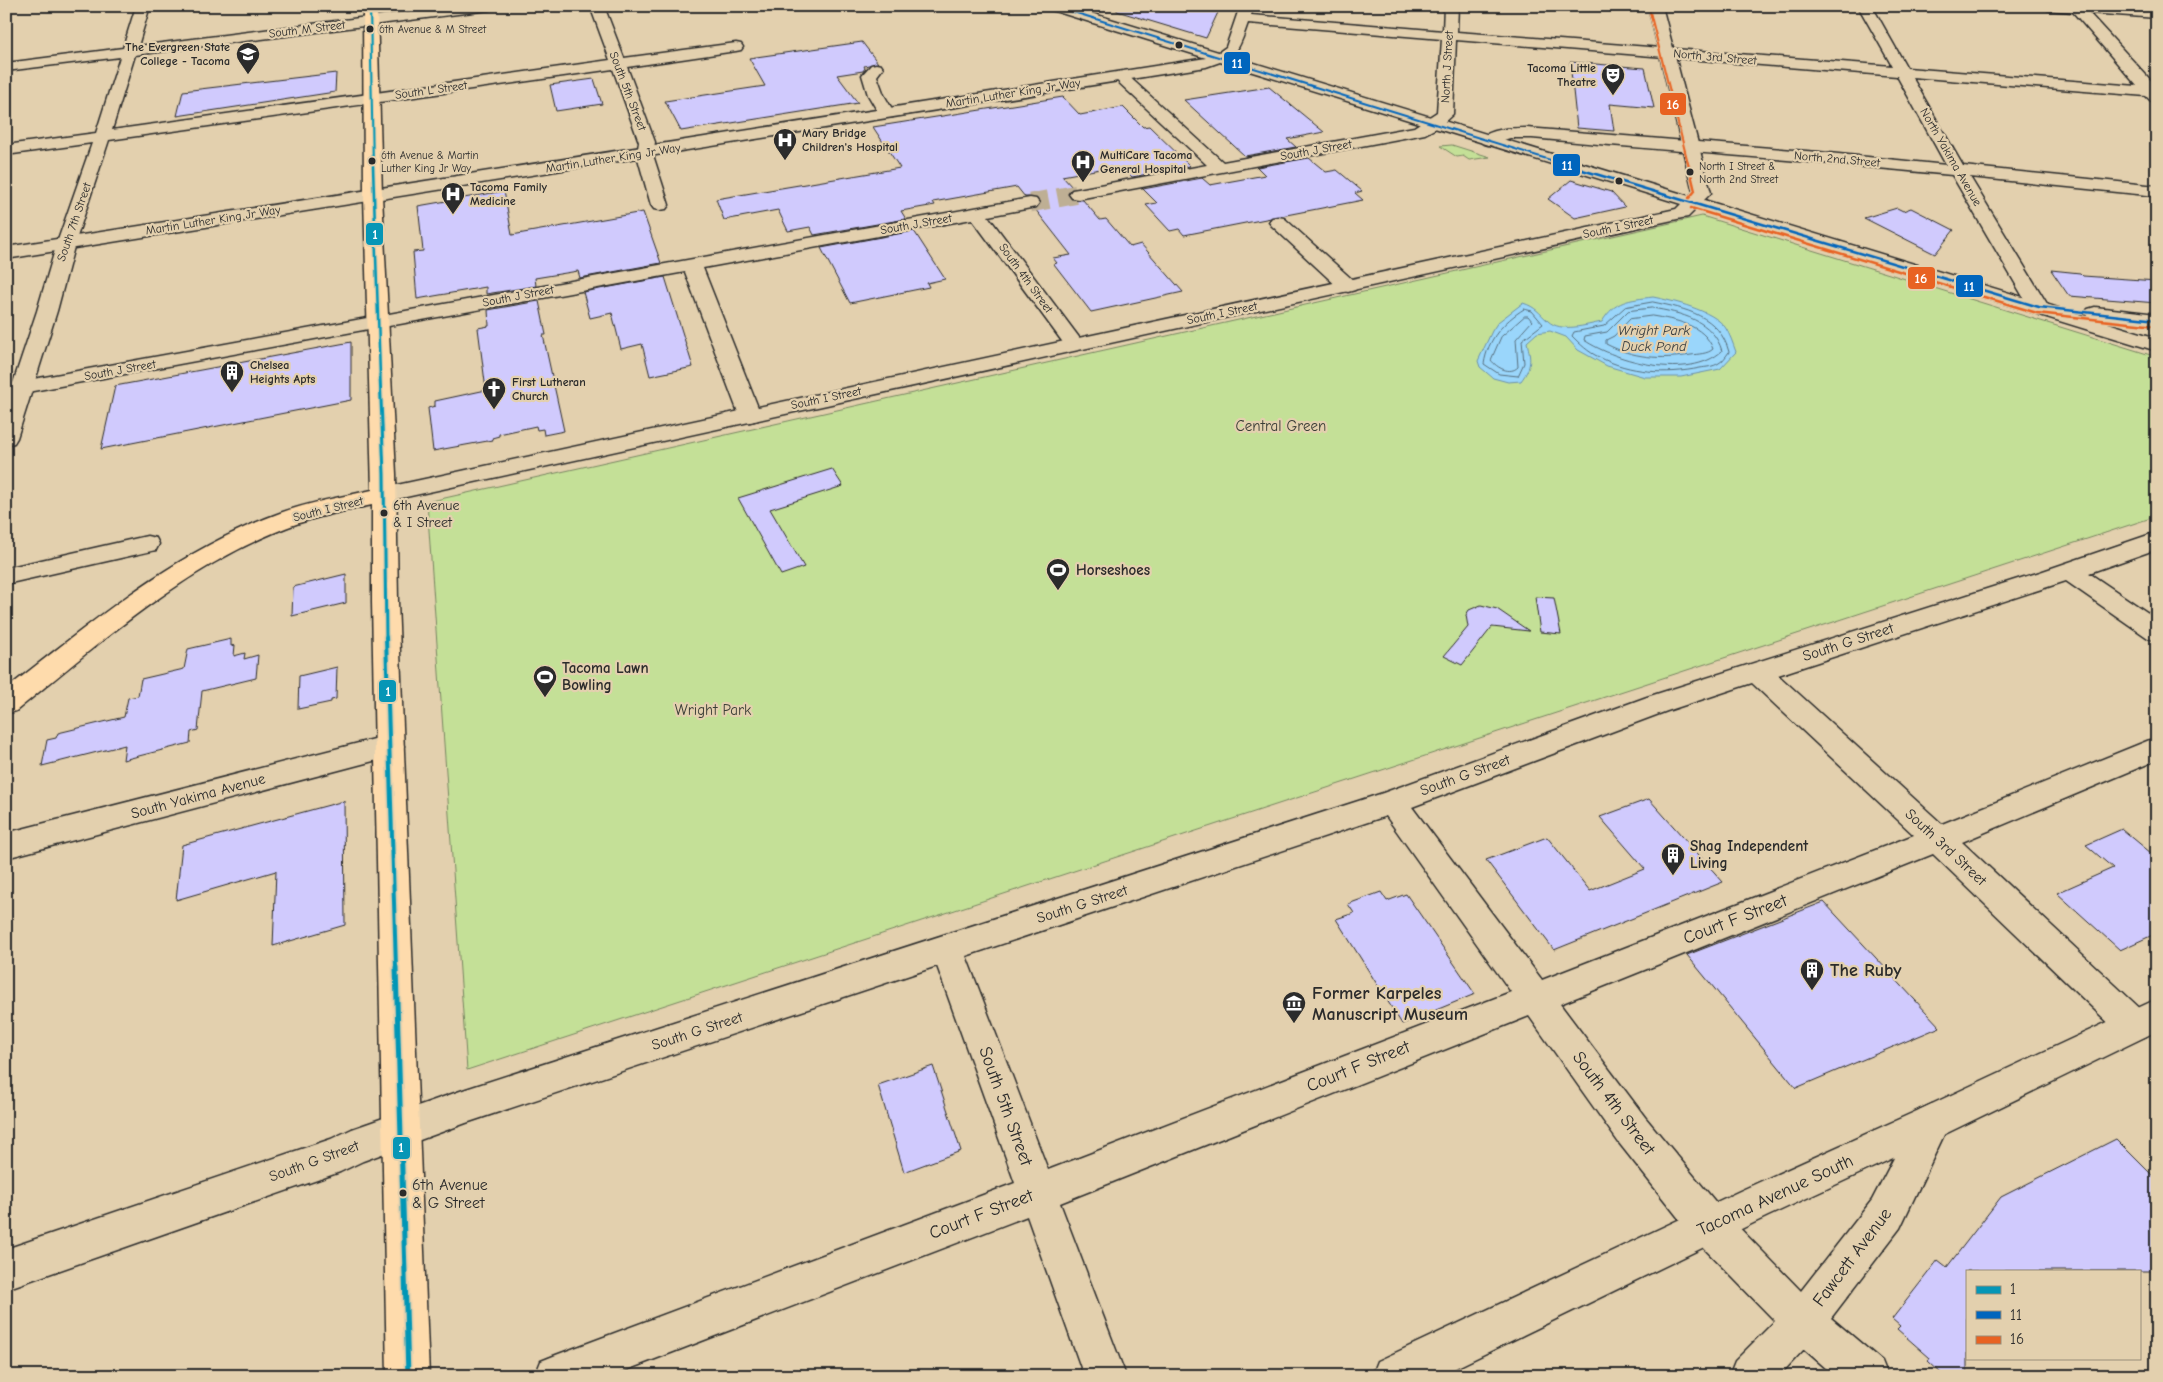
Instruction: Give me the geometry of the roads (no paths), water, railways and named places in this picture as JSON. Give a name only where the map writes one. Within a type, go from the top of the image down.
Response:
[{"type":"main road","points":[[370,14],[373,196],[408,1376]]},
{"type":"main road","name":"South I Street","points":[[6,704],[145,594],[191,564],[279,522],[307,513],[383,495]]},
{"type":"street","name":"South 7th Street","points":[[6,438],[14,389],[102,137],[143,6]]},
{"type":"street","name":"South M Street","points":[[6,68],[129,52],[370,14],[489,6]]},
{"type":"street","name":"South 5th Street","points":[[597,6],[647,142],[645,152],[660,205]]},
{"type":"street","points":[[1053,6],[2157,344]]},
{"type":"street","name":"North J Street","points":[[1434,123],[1445,114],[1451,6]]},
{"type":"street","points":[[1655,6],[1702,193],[1693,202]]},
{"type":"street","name":"North Yakima Avenue","points":[[1865,6],[1957,170],[2039,307]]},
{"type":"street","points":[[2048,6],[2157,14]]},
{"type":"street","points":[[2076,7],[2155,94]]},
{"type":"street","points":[[1219,56],[1232,49],[1245,13]]},
{"type":"street","name":"North 3rd Street","points":[[1245,13],[1449,36],[2155,94]]},
{"type":"street","name":"South L Street","points":[[6,150],[736,47]]},
{"type":"street","name":"Martin Luther King Jr Way","points":[[6,253],[1206,63],[1219,56]]},
{"type":"street","points":[[876,68],[869,75],[876,95],[887,114]]},
{"type":"street","points":[[1120,76],[1220,167]]},
{"type":"street","name":"South J Street","points":[[1078,194],[1420,131],[1434,123]]},
{"type":"street","name":"North 2nd Street","points":[[1488,140],[1518,132],[1691,148],[1820,157],[2157,190]]},
{"type":"street","name":"South I Street","points":[[383,495],[1682,213],[1693,202]]},
{"type":"street","name":"South J Street","points":[[14,389],[1030,203]]},
{"type":"street","name":"South 4th Street","points":[[977,213],[1074,344]]},
{"type":"street","points":[[1278,222],[1348,286]]},
{"type":"street","points":[[692,265],[750,415]]},
{"type":"street","points":[[2039,307],[2157,320]]},
{"type":"street","name":"South G Street","points":[[6,1268],[340,1154],[352,1147],[476,1103],[1392,802],[1657,704],[2069,571],[2157,540]]},
{"type":"street","points":[[6,576],[147,544]]},
{"type":"street","points":[[2069,571],[2157,632]]},
{"type":"street","name":"South 3rd Street","points":[[1756,671],[1937,838],[2145,1020]]},
{"type":"street","name":"South Yakima Avenue","points":[[6,846],[390,746]]},
{"type":"street","name":"Court F Street","points":[[556,1376],[1038,1193],[1535,996],[1879,863],[2157,748]]},
{"type":"street","name":"South 4th Street","points":[[1392,802],[1632,1130],[1709,1225],[1803,1321],[1848,1357],[1867,1376]]},
{"type":"street","name":"South 5th Street","points":[[947,949],[1105,1376]]},
{"type":"street","name":"Tacoma Avenue South","points":[[1393,1376],[2145,1020]]},
{"type":"street","name":"Fawcett Avenue","points":[[1750,1376],[1803,1321],[1886,1214],[1932,1122]]},
{"type":"water","name":"Wright Park Duck Pond","points":[[1653,297],[1692,307],[1719,321],[1730,336],[1736,352],[1720,369],[1681,377],[1645,377],[1607,366],[1578,350],[1566,337],[1550,331],[1537,333],[1527,342],[1530,363],[1521,381],[1508,382],[1493,378],[1480,367],[1478,361],[1498,322],[1523,303],[1534,308],[1553,325],[1574,327],[1602,322],[1612,309],[1623,302]]},
{"type":"tunnel","points":[[1030,203],[1078,194]]},
{"type":"place","name":"6th Avenue & M Street","points":[[370,29]]},
{"type":"place","name":"The Evergreen State College - Tacoma","points":[[248,75]]},
{"type":"place","name":"Tacoma Little Theatre","points":[[1613,96]]},
{"type":"place","name":"6th Avenue & Martin Luther King Jr Way","points":[[372,161]]},
{"type":"place","name":"Mary Bridge Children's Hospital","points":[[785,161]]},
{"type":"place","name":"North I Street & North 2nd Street","points":[[1690,172]]},
{"type":"place","name":"MultiCare Tacoma General Hospital","points":[[1083,183]]},
{"type":"place","name":"Tacoma Family Medicine","points":[[453,215]]},
{"type":"place","name":"Chelsea Heights Apts","points":[[232,393]]},
{"type":"place","name":"First Lutheran Church","points":[[494,410]]},
{"type":"place","name":"6th Avenue & I Street","points":[[384,513]]},
{"type":"place","name":"Horseshoes","points":[[1058,591]]},
{"type":"place","name":"Tacoma Lawn Bowling","points":[[545,698]]},
{"type":"place","name":"Shag Independent Living","points":[[1673,876]]},
{"type":"place","name":"The Ruby","points":[[1812,991]]},
{"type":"place","name":"Former Karpeles Manuscript Museum","points":[[1294,1024]]},
{"type":"place","name":"6th Avenue & G Street","points":[[403,1193]]},
{"type":"park label","name":"Central Green","points":[[1281,426]]},
{"type":"park label","name":"Wright Park","points":[[713,710]]}]
